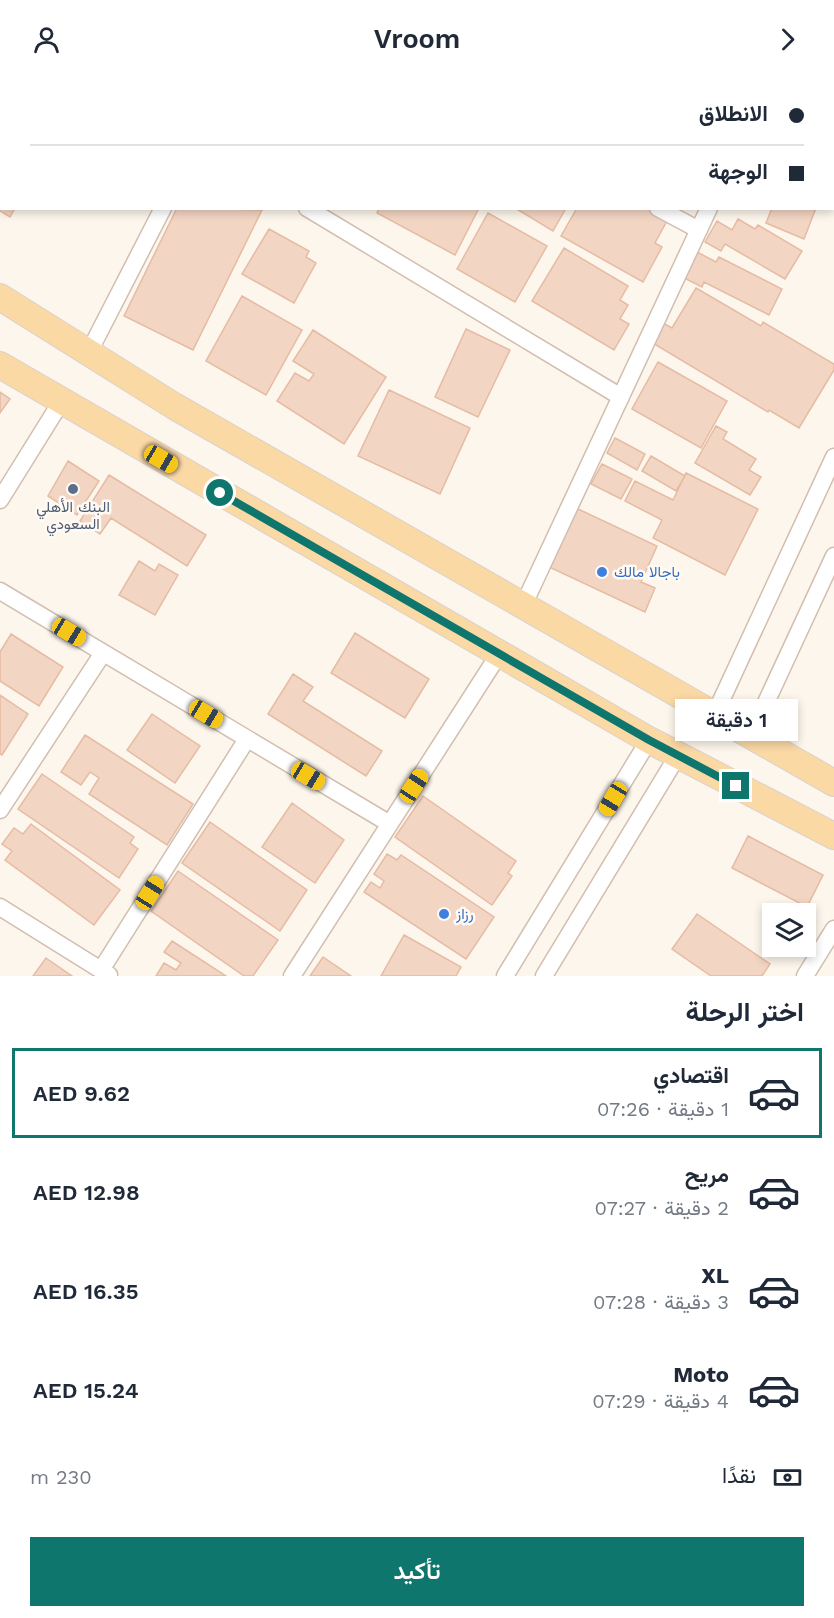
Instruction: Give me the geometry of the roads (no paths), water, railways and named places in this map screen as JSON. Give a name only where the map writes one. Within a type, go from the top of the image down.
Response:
[{"type":"main road","points":[[0,297],[174,406],[834,783]]},
{"type":"main road","points":[[0,365],[649,740],[834,836]]},
{"type":"street","points":[[89,352],[162,210]]},
{"type":"street","points":[[310,210],[621,397]]},
{"type":"street","points":[[662,210],[699,230]]},
{"type":"street","points":[[523,606],[708,210]]},
{"type":"street","points":[[0,500],[61,402]]},
{"type":"street","points":[[714,716],[834,457]]},
{"type":"street","points":[[750,736],[834,556]]},
{"type":"street","points":[[0,591],[390,824]]},
{"type":"street","points":[[0,810],[103,653]]},
{"type":"street","points":[[292,976],[499,654]]},
{"type":"street","points":[[1,910],[106,973],[247,739]]},
{"type":"street","points":[[505,976],[649,740]]},
{"type":"street","points":[[544,976],[678,755]]},
{"type":"street","points":[[805,976],[834,929]]},
{"type":"place","name":"البنك الأهلي السعودي","points":[[73,489]]},
{"type":"place","name":"باجالا مالك","points":[[602,572]]},
{"type":"place","name":"رزاز","points":[[444,914]]}]
